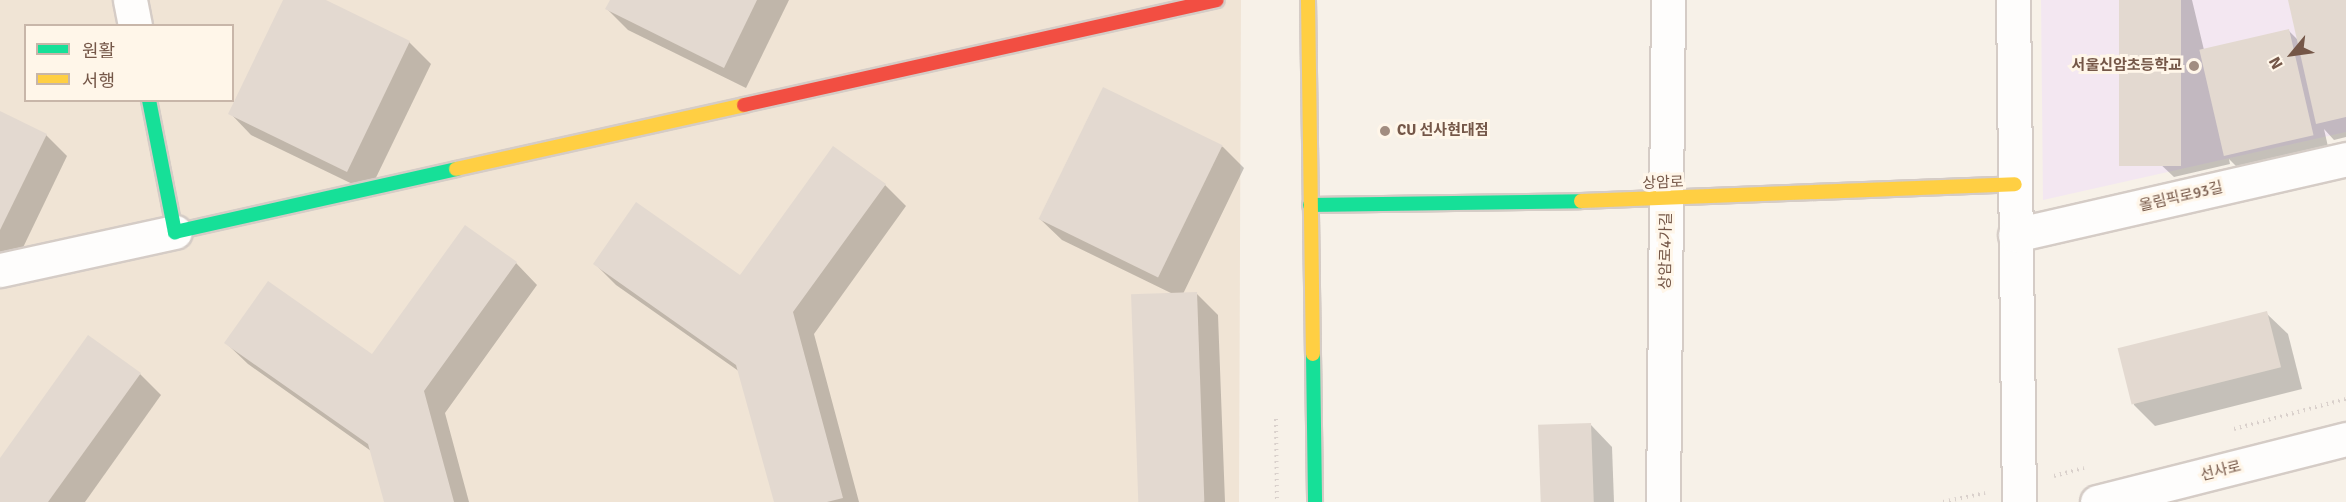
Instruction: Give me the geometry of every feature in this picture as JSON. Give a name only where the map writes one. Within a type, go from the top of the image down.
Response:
[{"type":"street","points":[[130,0],[135,24]]},
{"type":"street","points":[[0,270],[1215,0]]},
{"type":"street","points":[[1308,0],[1316,502]]},
{"type":"street","name":"상암로4가길","points":[[1663,502],[1668,0]]},
{"type":"street","points":[[2013,0],[2019,502]]},
{"type":"street","points":[[149,102],[175,232]]},
{"type":"street","name":"올림픽로93길","points":[[2015,235],[2346,159]]},
{"type":"street","name":"상암로","points":[[1310,205],[1666,200],[2015,184]]},
{"type":"street","name":"선사로","points":[[2097,502],[2346,439]]},
{"type":"shaded area","points":[[0,0],[1241,0],[1239,502],[0,502]]},
{"type":"shaded area","name":"서울신암초등학교","points":[[2041,0],[2346,0],[2346,132],[2043,200]]},
{"type":"building","points":[[283,0],[326,0],[410,41],[347,172],[228,114]]},
{"type":"building","points":[[610,0],[757,0],[724,68],[605,9]]},
{"type":"building","points":[[2119,0],[2181,0],[2181,166],[2119,166]]},
{"type":"building","points":[[2288,0],[2346,0],[2346,117],[2316,124]]},
{"type":"building","points":[[2289,29],[2314,135],[2224,156],[2199,50]]},
{"type":"building","points":[[1103,87],[1223,145],[1158,277],[1039,219]]},
{"type":"building","points":[[0,111],[47,134],[0,230]]},
{"type":"building","points":[[833,146],[886,184],[793,312],[843,498],[827,502],[774,502],[736,365],[593,264],[636,202],[740,275]]},
{"type":"building","points":[[465,225],[517,262],[424,391],[454,502],[384,502],[368,444],[224,343],[268,281],[372,354]]},
{"type":"building","points":[[1197,292],[1204,502],[1138,502],[1131,294]]},
{"type":"building","points":[[2267,311],[2281,367],[2132,405],[2118,348]]},
{"type":"building","points":[[88,335],[141,373],[48,502],[0,502],[0,458]]},
{"type":"building","points":[[1591,423],[1594,502],[1541,502],[1538,425]]},
{"type":"traffic: fast","points":[[149,102],[175,232],[456,169]]},
{"type":"traffic: fast","points":[[1310,205],[1581,201]]},
{"type":"traffic: fast","points":[[1313,354],[1315,502]]},
{"type":"traffic: slow","points":[[1308,0],[1313,354]]},
{"type":"traffic: slow","points":[[456,169],[744,105]]},
{"type":"traffic: slow","points":[[1581,201],[2015,184]]},
{"type":"traffic: jam","points":[[744,105],[1216,0]]},
{"type":"place","name":"서울신암초등학교","points":[[2194,66]]},
{"type":"place","name":"CU 선사현대점","points":[[1385,131]]}]
